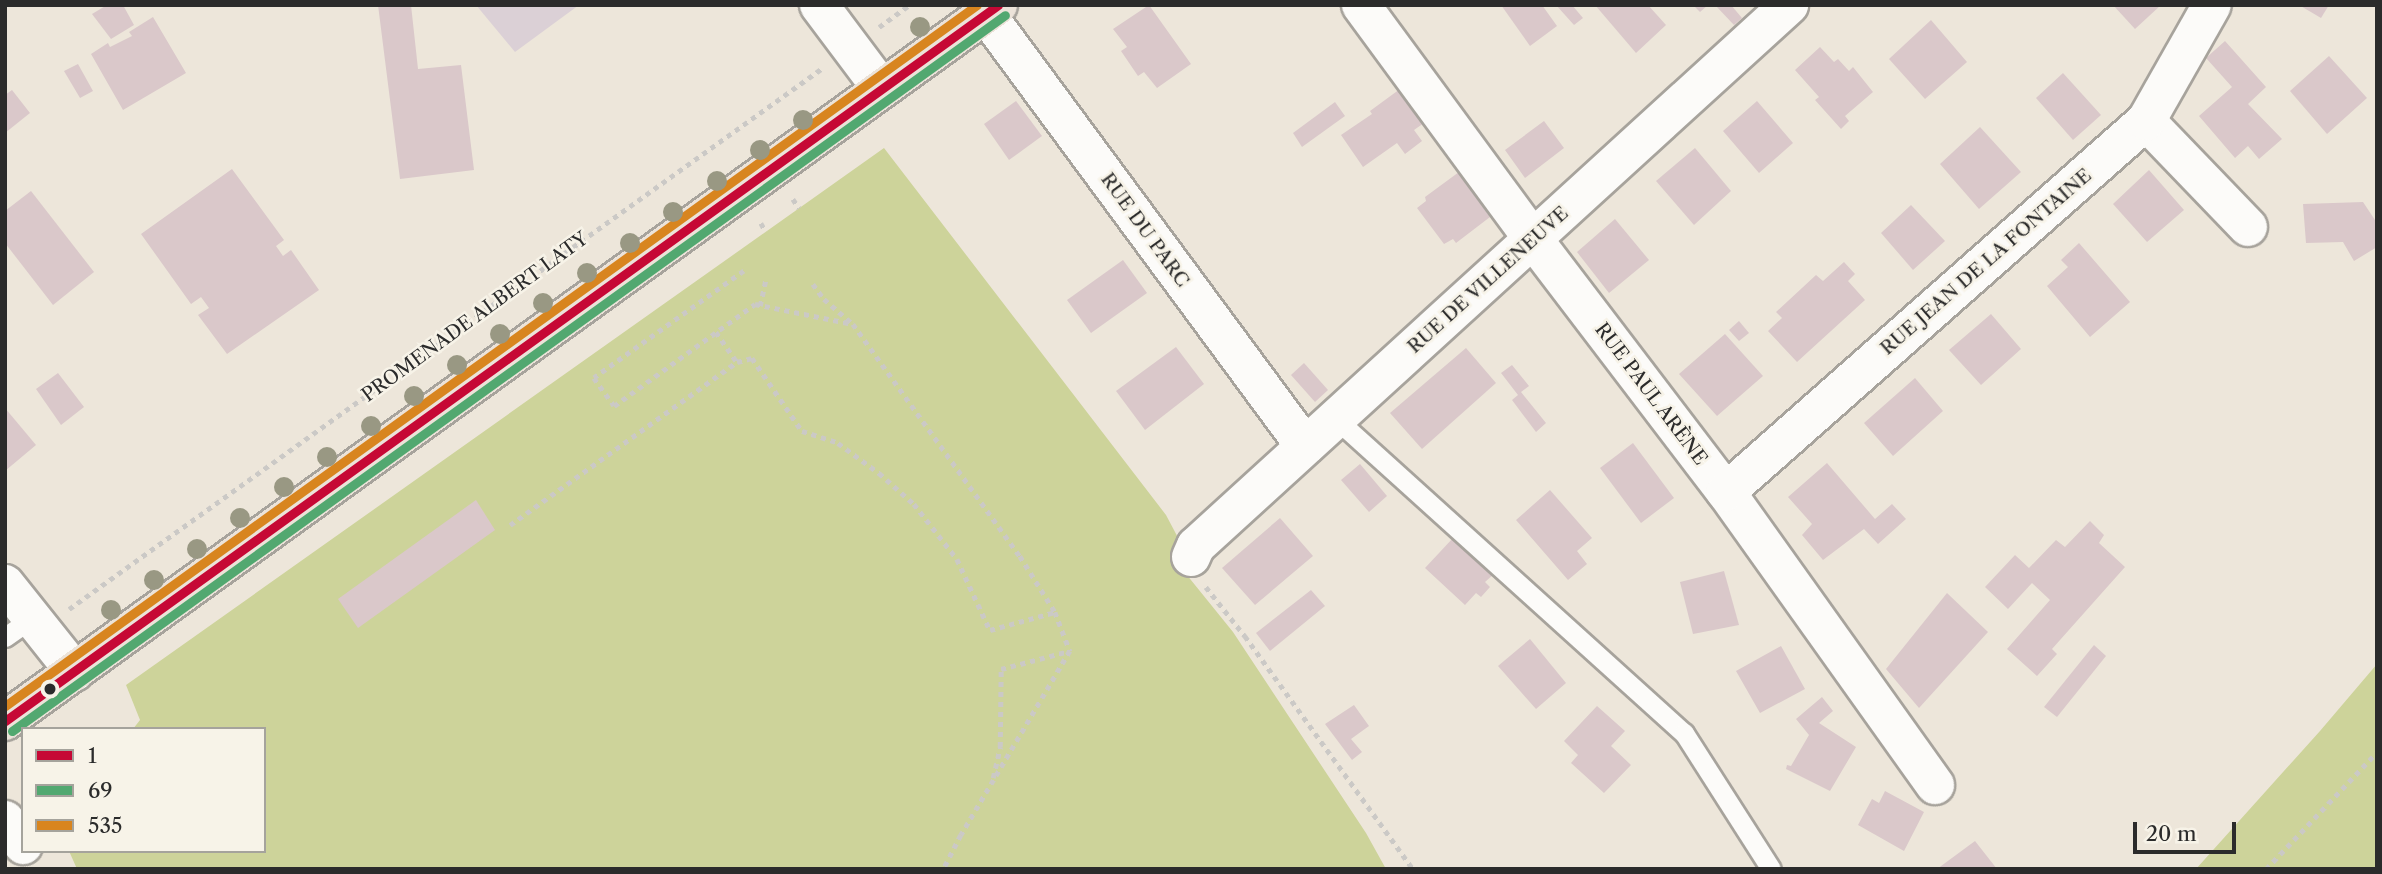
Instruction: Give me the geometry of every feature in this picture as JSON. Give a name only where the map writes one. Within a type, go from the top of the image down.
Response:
[{"type":"main road","points":[[5,721],[992,10]]},
{"type":"street","points":[[819,5],[881,88]]},
{"type":"street","name":"RUE PAUL ARÈNE","points":[[1361,5],[1532,239],[1726,492],[1936,785]]},
{"type":"street","name":"RUE JEAN DE LA FONTAINE","points":[[1726,492],[2146,121],[2213,5]]},
{"type":"street","name":"RUE DU PARC","points":[[992,10],[1305,446]]},
{"type":"street","name":"RUE DE VILLENEUVE","points":[[1191,557],[1196,546],[1532,239],[1770,11]]},
{"type":"street","points":[[2146,121],[2248,227]]},
{"type":"street","points":[[5,584],[26,628],[75,672]]},
{"type":"street","points":[[5,820],[21,842]]},
{"type":"street","points":[[28,853],[39,869]]},
{"type":"lane","points":[[1335,418],[1684,733],[1771,869]]},
{"type":"path","name":"PROMENADE ALBERT LATY","points":[[26,628],[909,5]]},
{"type":"path","points":[[793,199],[799,208]]},
{"type":"path","points":[[761,223],[766,232]]},
{"type":"path","points":[[744,271],[594,378],[614,406],[755,304],[853,324]]},
{"type":"path","points":[[760,306],[766,278]]},
{"type":"path","points":[[813,284],[824,299],[853,324],[1020,556],[1055,612],[1070,651]]},
{"type":"path","points":[[716,332],[737,362]]},
{"type":"path","points":[[510,525],[737,362],[752,358],[802,431],[838,443],[879,472],[914,503],[957,559],[990,630],[1055,612]]},
{"type":"path","points":[[1191,557],[1188,564],[1245,636],[1413,869]]},
{"type":"path","points":[[944,869],[1070,651]]},
{"type":"path","points":[[992,782],[1000,747],[1001,669],[1070,651]]},
{"type":"path","points":[[2266,869],[2377,752]]},
{"type":"shaded area","points":[[476,5],[579,5],[515,52]]},
{"type":"green space","points":[[884,148],[1166,515],[1184,549],[1178,564],[1233,632],[1366,833],[1386,869],[77,869],[70,853],[266,853],[266,727],[135,727],[140,720],[126,685]]},
{"type":"green space","points":[[2377,664],[2377,869],[2196,869],[2320,731]]},
{"type":"building","points":[[107,5],[123,5],[134,25],[111,39],[92,14]]},
{"type":"building","points":[[378,5],[411,5],[418,69],[461,65],[474,170],[400,179]]},
{"type":"building","points":[[1149,5],[1191,64],[1157,88],[1144,72],[1138,76],[1121,51],[1127,47],[1113,29]]},
{"type":"building","points":[[1501,5],[1542,5],[1557,26],[1530,46]]},
{"type":"building","points":[[1556,5],[1572,5],[1583,18],[1574,25]]},
{"type":"building","points":[[1595,5],[1648,5],[1666,25],[1636,53]]},
{"type":"building","points":[[1693,5],[1708,5],[1700,12]]},
{"type":"building","points":[[1715,5],[1731,5],[1742,18],[1734,25]]},
{"type":"building","points":[[2113,5],[2161,5],[2135,29]]},
{"type":"building","points":[[2299,5],[2329,5],[2321,18]]},
{"type":"building","points":[[153,17],[186,73],[123,110],[91,54],[108,43],[110,47],[132,36],[129,32]]},
{"type":"building","points":[[1931,20],[1967,62],[1925,99],[1889,59]]},
{"type":"building","points":[[2225,41],[2266,87],[2248,104],[2282,139],[2259,159],[2248,146],[2235,158],[2199,116],[2232,87],[2206,58]]},
{"type":"building","points":[[1820,47],[1834,62],[1838,59],[1849,71],[1853,67],[1873,92],[1845,116],[1849,121],[1841,129],[1815,100],[1819,97],[1795,70]]},
{"type":"building","points":[[2329,56],[2367,98],[2327,134],[2290,91]]},
{"type":"building","points":[[78,64],[93,91],[80,98],[64,71]]},
{"type":"building","points":[[2063,73],[2101,115],[2073,140],[2036,98]]},
{"type":"building","points":[[1400,89],[1424,123],[1414,130],[1422,141],[1405,154],[1397,143],[1363,167],[1341,135],[1372,114],[1370,111]]},
{"type":"building","points":[[12,90],[30,113],[5,133],[5,95]]},
{"type":"building","points":[[1016,101],[1042,136],[1009,160],[984,124]]},
{"type":"building","points":[[1757,101],[1793,143],[1759,173],[1723,131]]},
{"type":"building","points":[[1335,102],[1345,116],[1302,147],[1293,133]]},
{"type":"building","points":[[1544,121],[1564,148],[1525,178],[1505,150]]},
{"type":"building","points":[[1980,127],[2021,172],[1979,209],[1940,164]]},
{"type":"building","points":[[1695,148],[1731,191],[1694,225],[1656,181]]},
{"type":"building","points":[[232,169],[284,240],[276,246],[283,256],[291,250],[319,290],[227,354],[198,315],[209,308],[201,297],[191,304],[141,234]]},
{"type":"building","points":[[2149,170],[2184,210],[2147,242],[2113,204]]},
{"type":"building","points":[[1459,172],[1490,217],[1456,243],[1453,239],[1444,244],[1417,208],[1426,201],[1425,197]]},
{"type":"building","points":[[31,191],[94,272],[53,305],[5,243],[5,211]]},
{"type":"building","points":[[2363,202],[2377,223],[2377,247],[2354,261],[2343,242],[2306,243],[2303,204]]},
{"type":"building","points":[[1911,205],[1945,241],[1913,270],[1881,233]]},
{"type":"building","points":[[1615,219],[1649,260],[1609,293],[1577,252]]},
{"type":"building","points":[[2079,243],[2130,302],[2090,337],[2047,286],[2068,267],[2061,260]]},
{"type":"building","points":[[1123,260],[1147,293],[1091,333],[1067,300]]},
{"type":"building","points":[[1844,262],[1855,274],[1848,281],[1865,300],[1797,362],[1768,331],[1782,318],[1776,312],[1816,275],[1823,281]]},
{"type":"building","points":[[1991,314],[2021,349],[1981,385],[1949,350]]},
{"type":"building","points":[[1739,321],[1749,333],[1739,341],[1729,330]]},
{"type":"building","points":[[1725,334],[1763,376],[1717,416],[1679,374]]},
{"type":"building","points":[[1176,347],[1204,384],[1145,430],[1116,391]]},
{"type":"building","points":[[1466,348],[1496,383],[1422,449],[1390,413]]},
{"type":"building","points":[[1304,363],[1328,390],[1315,402],[1291,375]]},
{"type":"building","points":[[1512,365],[1529,386],[1521,392],[1546,423],[1536,432],[1512,400],[1518,395],[1501,373]]},
{"type":"building","points":[[58,373],[84,407],[61,425],[36,389]]},
{"type":"building","points":[[1915,378],[1943,411],[1893,456],[1864,423]]},
{"type":"building","points":[[5,408],[36,445],[5,471]]},
{"type":"building","points":[[1633,443],[1674,498],[1641,523],[1600,468]]},
{"type":"building","points":[[1827,463],[1875,519],[1892,504],[1906,519],[1878,544],[1864,529],[1823,560],[1802,535],[1812,524],[1788,497]]},
{"type":"building","points":[[1360,464],[1387,496],[1369,512],[1341,480]]},
{"type":"building","points":[[1550,490],[1592,538],[1577,551],[1587,564],[1568,580],[1516,520]]},
{"type":"building","points":[[476,500],[495,530],[358,628],[338,599]]},
{"type":"building","points":[[1280,518],[1313,556],[1255,605],[1222,568]]},
{"type":"building","points":[[2090,521],[2104,535],[2099,543],[2125,567],[2052,649],[2057,654],[2037,676],[2007,649],[2050,600],[2032,583],[2008,609],[1985,587],[2015,555],[2029,568],[2056,540],[2065,547]]},
{"type":"building","points":[[1453,538],[1494,574],[1485,582],[1490,587],[1481,597],[1476,593],[1465,605],[1425,568]]},
{"type":"building","points":[[1724,571],[1739,625],[1693,634],[1680,582]]},
{"type":"building","points":[[1311,590],[1325,606],[1270,651],[1256,633]]},
{"type":"building","points":[[1947,593],[1988,632],[1919,708],[1886,669]]},
{"type":"building","points":[[1530,639],[1566,683],[1536,709],[1498,666]]},
{"type":"building","points":[[2094,645],[2106,656],[2057,717],[2044,707]]},
{"type":"building","points":[[1781,646],[1805,689],[1760,713],[1736,671]]},
{"type":"building","points":[[1822,697],[1833,711],[1819,723],[1856,747],[1830,791],[1786,769],[1787,765],[1791,766],[1809,735],[1796,719]]},
{"type":"building","points":[[1354,705],[1369,726],[1351,739],[1362,752],[1352,760],[1325,724]]},
{"type":"building","points":[[1597,706],[1625,731],[1611,746],[1631,765],[1604,793],[1571,763],[1578,755],[1564,741]]},
{"type":"building","points":[[1885,791],[1924,812],[1904,851],[1858,825],[1872,799],[1879,803]]},
{"type":"building","points":[[1975,841],[1997,869],[1937,869]]},
{"type":"transit line","name":"535","points":[[5,706],[977,5]]},
{"type":"transit line","name":"1","points":[[5,721],[998,5]]},
{"type":"transit line","name":"69","points":[[12,731],[1005,15]]}]
